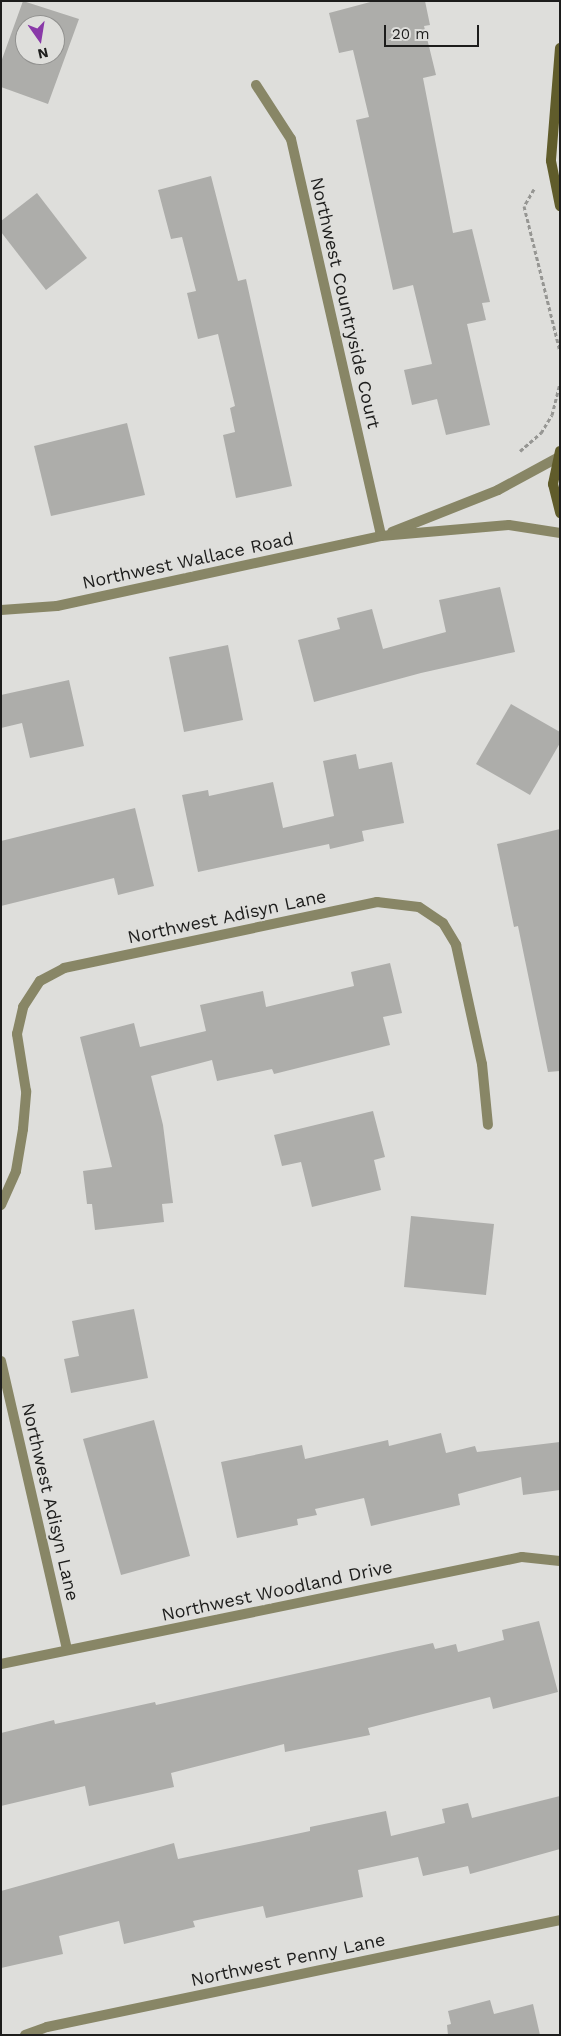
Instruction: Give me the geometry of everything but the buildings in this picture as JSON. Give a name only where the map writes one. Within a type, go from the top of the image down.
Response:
[{"type":"main road","points":[[560,48],[551,162],[560,206]]},
{"type":"main road","points":[[558,454],[553,484],[560,513]]},
{"type":"street","name":"Northwest Countryside Court","points":[[256,85],[291,139],[381,536]]},
{"type":"street","name":"Northwest Wallace Road","points":[[381,536],[498,490],[558,454]]},
{"type":"street","name":"Northwest Wallace Road","points":[[1,610],[57,606],[381,536],[510,525],[560,532]]},
{"type":"street","name":"Northwest Adisyn Lane","points":[[1,1205],[16,1171],[23,1129],[26,1091],[17,1034],[23,1007],[40,981],[64,968],[377,902],[419,907],[443,923],[456,945],[482,1064],[488,1125]]},
{"type":"street","name":"Northwest Adisyn Lane","points":[[1,1361],[67,1650]]},
{"type":"street","name":"Northwest Woodland Drive","points":[[1,1664],[522,1557],[560,1561]]},
{"type":"street","name":"Northwest Penny Lane","points":[[25,2035],[47,2027],[560,1920]]},
{"type":"path","points":[[551,162],[524,206],[560,351]]},
{"type":"path","points":[[512,459],[541,433],[552,415],[560,384]]}]
